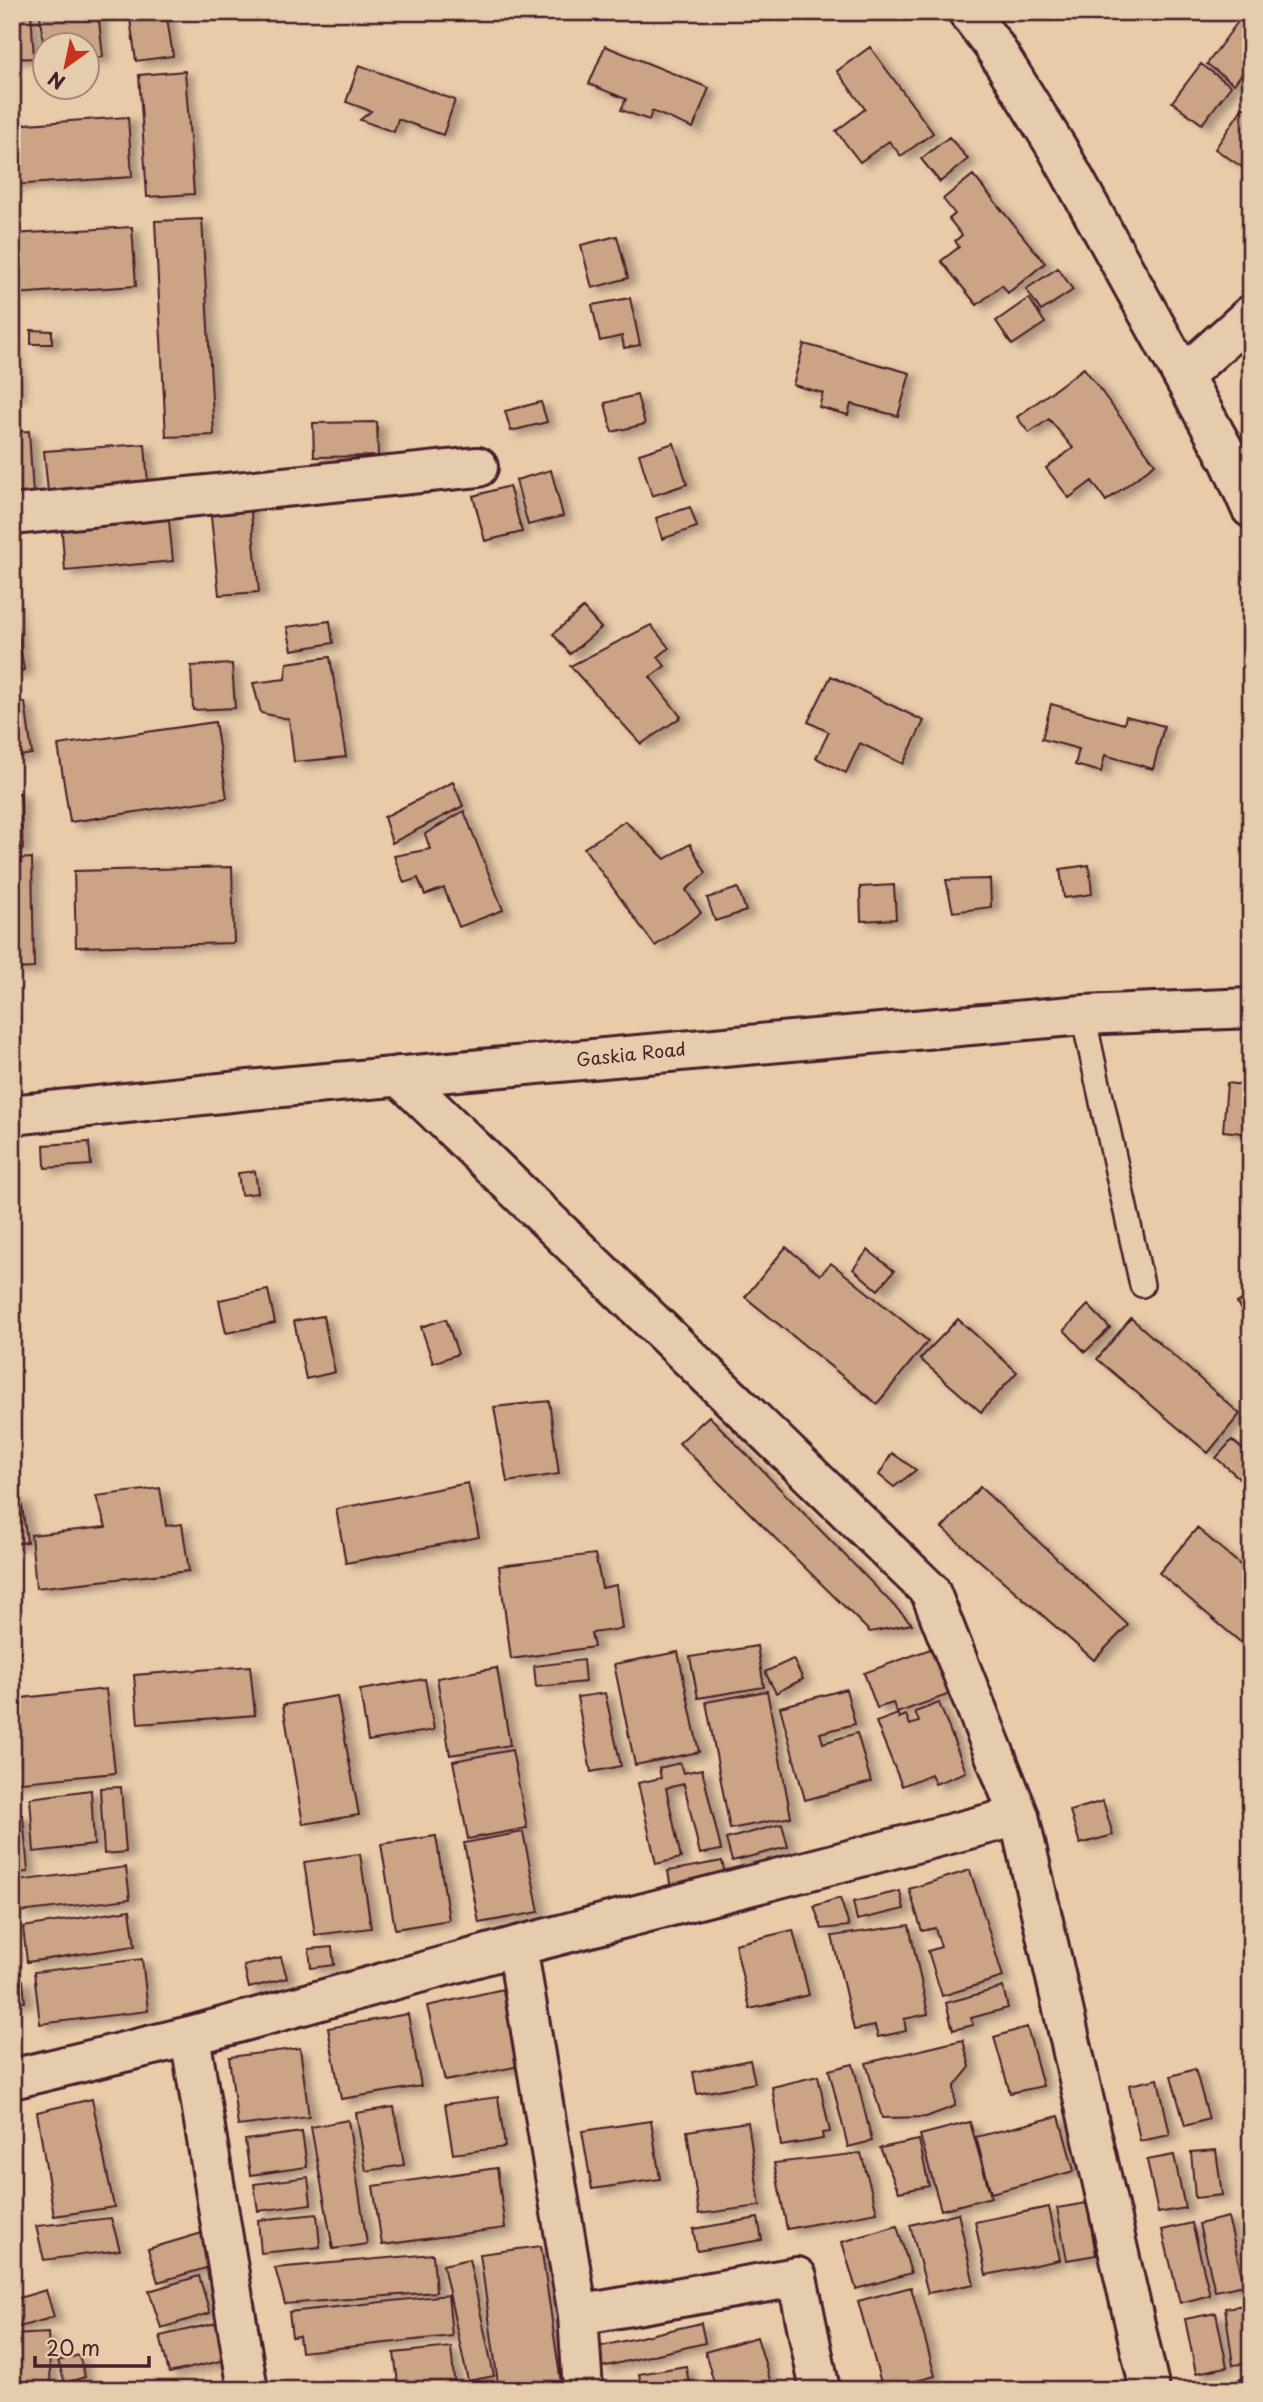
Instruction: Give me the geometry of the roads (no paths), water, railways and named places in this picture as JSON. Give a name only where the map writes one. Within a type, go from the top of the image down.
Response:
[{"type":"street","points":[[968,12],[993,45],[1057,148],[1230,461],[1251,508]]},
{"type":"street","points":[[1183,376],[1251,315]]},
{"type":"street","points":[[12,515],[478,467]]},
{"type":"street","name":"Gaskia Road","points":[[12,1115],[654,1052],[1083,1015],[1251,1008]]},
{"type":"street","points":[[399,1076],[930,1591],[1019,1816],[1150,2390]]},
{"type":"street","points":[[12,2079],[190,2036],[517,1946],[1019,1816]]},
{"type":"street","points":[[517,1946],[578,2315],[583,2390]]},
{"type":"street","points":[[190,2036],[244,2389]]},
{"type":"street","points":[[578,2315],[797,2277],[820,2390]]},
{"type":"lane","points":[[1083,1015],[1142,1285]]}]
